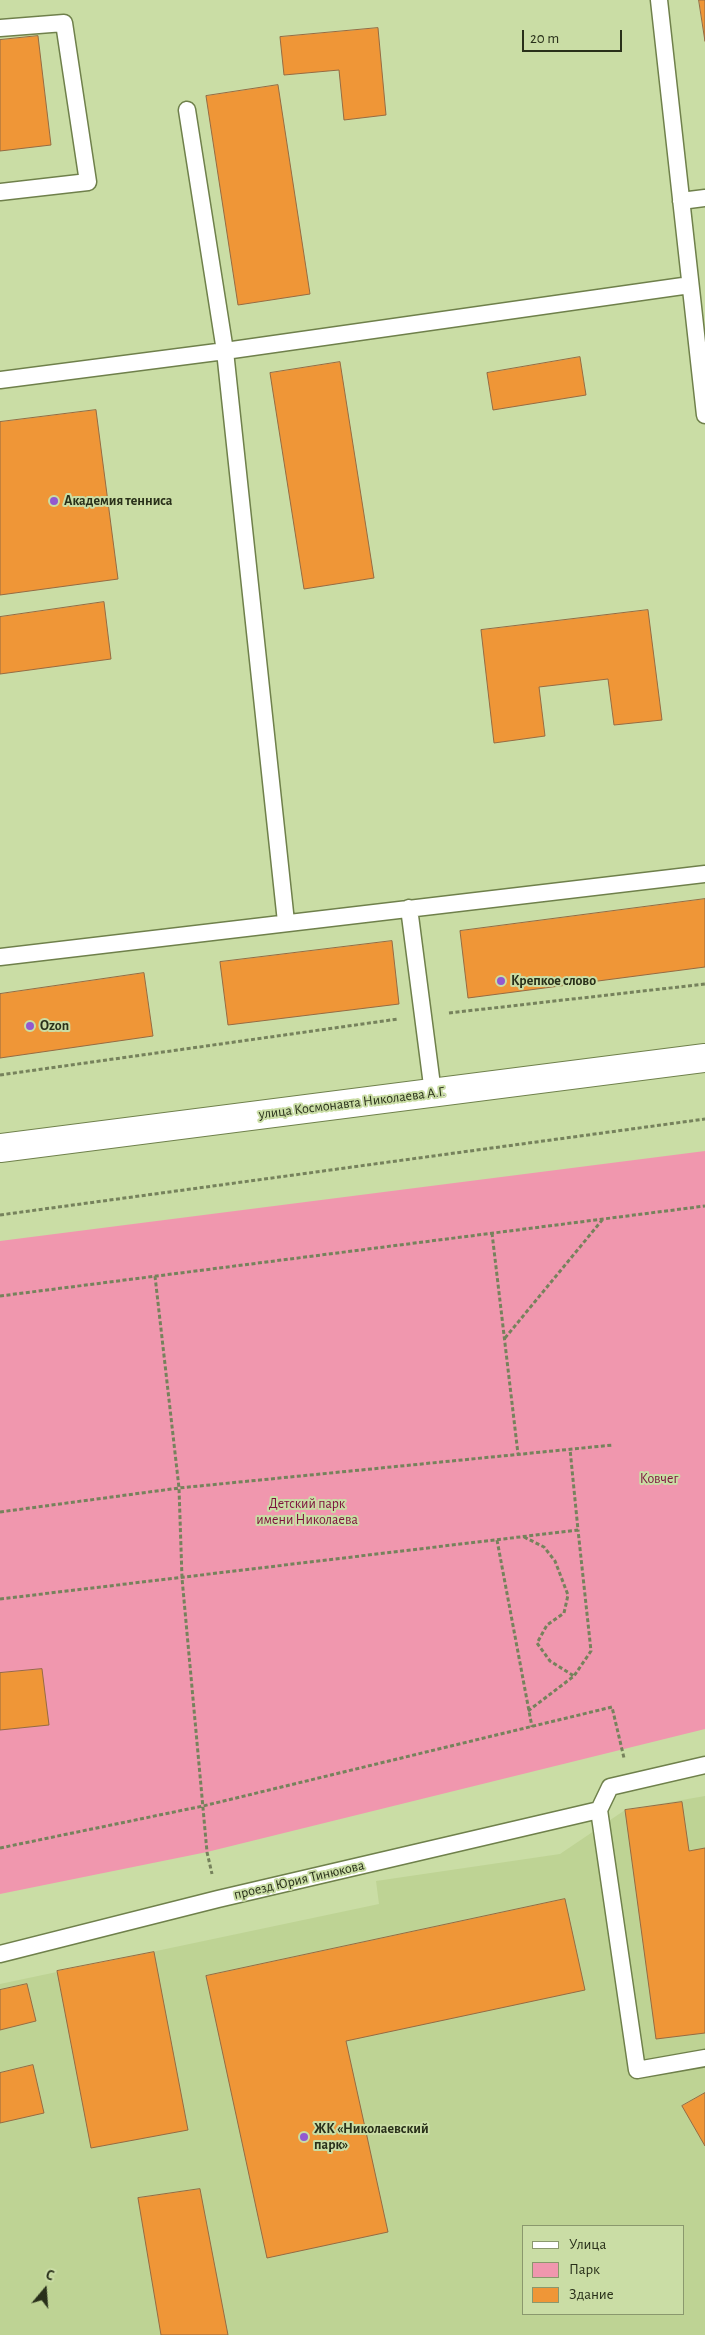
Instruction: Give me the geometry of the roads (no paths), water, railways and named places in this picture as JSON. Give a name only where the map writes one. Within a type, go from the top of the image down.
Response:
[{"type":"street","name":"улица Космонавта Николаева А.Г.","points":[[0,1148],[705,1058]]},
{"type":"lane","points":[[659,0],[705,415]]},
{"type":"lane","points":[[0,28],[64,23],[88,182],[0,192]]},
{"type":"lane","points":[[187,110],[225,351],[286,922]]},
{"type":"lane","points":[[681,201],[705,198]]},
{"type":"lane","points":[[0,380],[225,351],[690,285]]},
{"type":"lane","points":[[0,957],[705,874]]},
{"type":"lane","points":[[409,908],[433,1093]]},
{"type":"lane","points":[[705,1765],[610,1787],[599,1810],[637,2070],[705,2058]]},
{"type":"lane","name":"проезд Юрия Тинюкова","points":[[0,1954],[218,1899],[599,1810]]},
{"type":"place","name":"Академия тенниса","points":[[54,501]]},
{"type":"place","name":"Крепкое слово","points":[[501,981]]},
{"type":"place","name":"Ozon","points":[[30,1026]]},
{"type":"place","name":"ЖК «Николаевский парк»","points":[[304,2137]]},
{"type":"park label","name":"Ковчег","points":[[659,1479]]},
{"type":"park label","name":"Детский парк имени Николаева","points":[[307,1512]]}]
